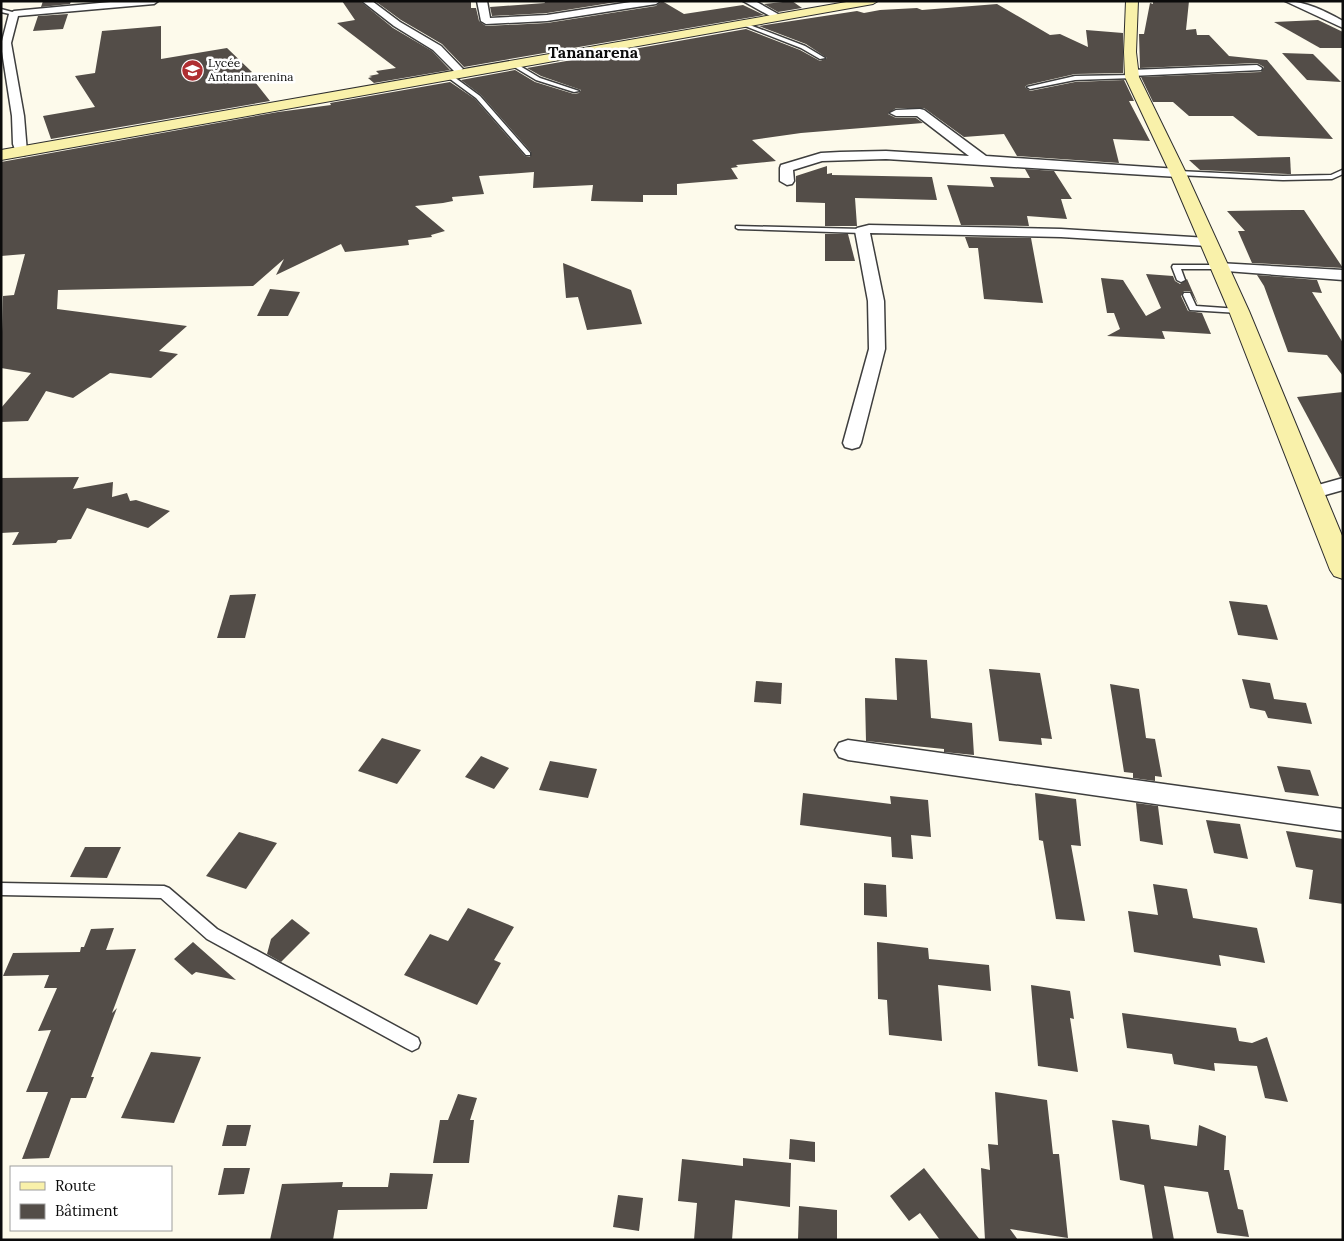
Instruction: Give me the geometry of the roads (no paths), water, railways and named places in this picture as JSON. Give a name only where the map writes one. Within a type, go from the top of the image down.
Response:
[{"type":"street","points":[[1,16],[75,5],[154,1]]},
{"type":"street","points":[[366,1],[410,32],[437,48],[451,72]]},
{"type":"street","points":[[482,1],[486,21],[540,18],[592,12],[650,2]]},
{"type":"street","points":[[747,1],[763,17]]},
{"type":"street","points":[[1,155],[20,148],[846,1]]},
{"type":"street","points":[[642,38],[742,23],[763,17],[873,1]]},
{"type":"street","points":[[1132,1],[1132,75],[1239,311],[1343,570]]},
{"type":"street","points":[[1289,1],[1329,16],[1343,25]]},
{"type":"street","points":[[583,2],[592,12]]},
{"type":"street","points":[[14,14],[6,43],[18,116],[20,148]]},
{"type":"street","points":[[451,72],[513,64],[550,54]]},
{"type":"street","points":[[1132,75],[1257,68]]},
{"type":"street","points":[[896,113],[920,112],[983,160]]},
{"type":"street","points":[[1,147],[20,148]]},
{"type":"street","points":[[787,181],[786,168],[821,157],[886,155],[1178,173]]},
{"type":"street","points":[[852,443],[877,349],[876,301],[862,231],[869,229],[1052,232],[1208,242]]},
{"type":"street","points":[[1218,266],[1343,275]]},
{"type":"street","points":[[1311,493],[1343,484]]},
{"type":"street","points":[[848,750],[1343,820]]},
{"type":"lane","points":[[1,10],[14,14]]},
{"type":"lane","points":[[742,23],[803,48],[822,58]]},
{"type":"lane","points":[[513,64],[538,79],[576,91]]},
{"type":"lane","points":[[451,72],[478,97],[528,154]]},
{"type":"lane","points":[[1030,87],[1075,78],[1132,75]]},
{"type":"lane","points":[[1178,173],[1283,178],[1332,177],[1342,172]]},
{"type":"lane","points":[[738,227],[862,231]]},
{"type":"lane","points":[[1181,280],[1176,268],[1218,266]]},
{"type":"lane","points":[[1187,295],[1193,308],[1239,311]]},
{"type":"lane","points":[[1,888],[164,892],[212,934],[412,1043]]},
{"type":"place","name":"Lycée Antaninarenina","points":[[192,70]]},
{"type":"district","name":"Tananarena","points":[[593,52]]}]
